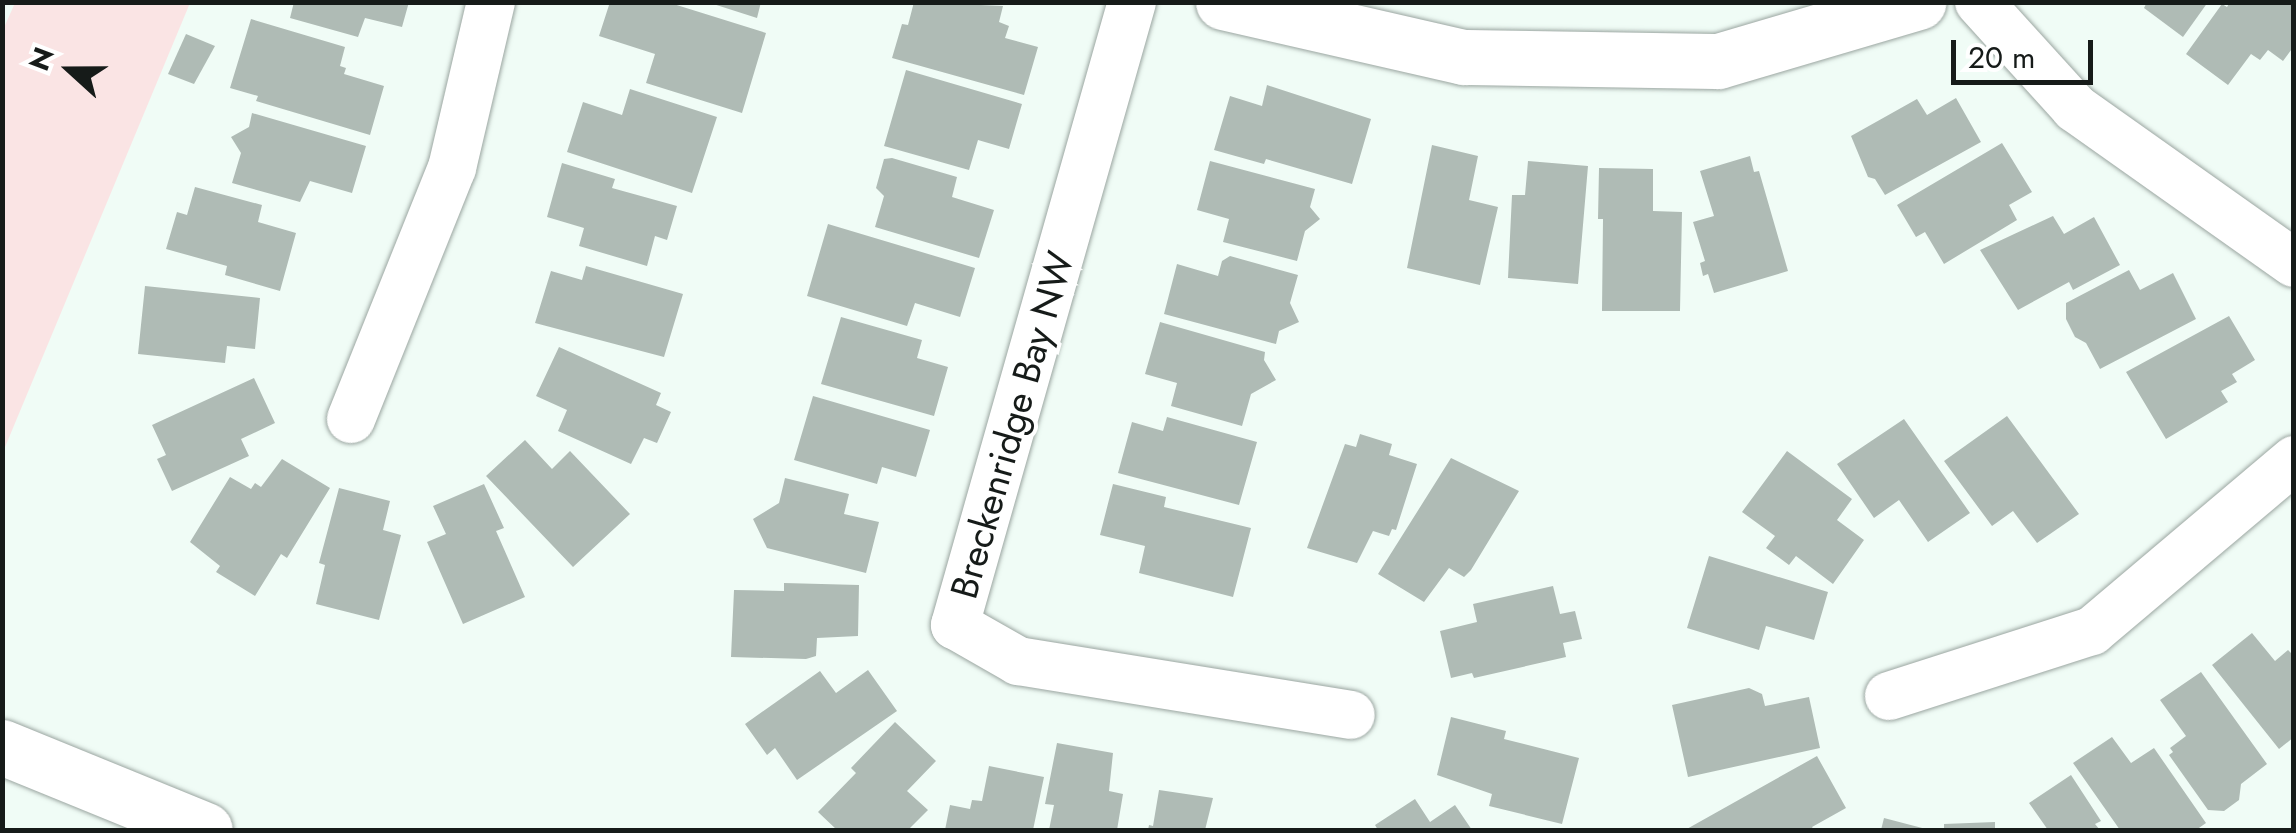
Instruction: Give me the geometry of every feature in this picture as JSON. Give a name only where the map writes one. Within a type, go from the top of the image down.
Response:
[{"type":"street","points":[[351,419],[452,168],[491,2]]},
{"type":"street","name":"Breckenridge Bay NW","points":[[1132,2],[955,625],[1018,661],[1352,715]]},
{"type":"street","points":[[1223,2],[1464,57],[1718,61],[1918,2]]},
{"type":"street","points":[[1979,2],[2075,108],[2294,263]]},
{"type":"street","points":[[1889,696],[2092,631],[2294,460]]},
{"type":"street","points":[[2,747],[205,830]]},
{"type":"shaded area","points":[[15,3],[190,3],[3,452],[2,32]]},
{"type":"building","points":[[294,2],[409,2],[402,27],[365,18],[358,37],[290,18]]},
{"type":"building","points":[[610,2],[667,2],[766,33],[742,113],[646,83],[655,54],[599,36]]},
{"type":"building","points":[[707,2],[761,2],[757,18]]},
{"type":"building","points":[[914,2],[1003,6],[999,22],[1009,26],[1005,38],[1038,47],[1024,95],[892,58],[902,24],[908,25]]},
{"type":"building","points":[[2147,2],[2208,2],[2183,37],[2144,8]]},
{"type":"building","points":[[2230,2],[2294,2],[2294,46],[2283,61],[2268,50],[2260,60],[2251,54],[2228,85],[2186,54],[2222,4],[2227,7]]},
{"type":"building","points":[[251,19],[345,47],[340,66],[346,68],[344,74],[384,86],[370,135],[256,101],[258,96],[230,88]]},
{"type":"building","points":[[186,34],[215,46],[194,84],[168,74]]},
{"type":"building","points":[[906,70],[1022,104],[1009,149],[978,140],[969,170],[884,146]]},
{"type":"building","points":[[1267,85],[1371,119],[1352,184],[1266,159],[1264,164],[1214,150],[1230,96],[1262,106]]},
{"type":"building","points":[[630,89],[717,117],[692,193],[567,152],[583,102],[622,115]]},
{"type":"building","points":[[1956,98],[1981,142],[1885,195],[1875,179],[1868,177],[1851,136],[1917,99],[1927,115]]},
{"type":"building","points":[[252,113],[366,146],[352,193],[310,181],[300,202],[232,183],[241,153],[231,137],[249,127]]},
{"type":"building","points":[[2002,143],[2032,192],[2009,205],[2017,220],[1944,264],[1925,232],[1916,237],[1897,205]]},
{"type":"building","points":[[1432,145],[1478,156],[1469,200],[1498,207],[1480,285],[1407,268]]},
{"type":"building","points":[[1750,156],[1754,172],[1759,171],[1788,271],[1714,293],[1708,274],[1703,276],[1700,263],[1705,261],[1693,222],[1714,216],[1700,171]]},
{"type":"building","points":[[884,159],[957,177],[952,197],[994,210],[979,258],[875,227],[884,196],[876,188]]},
{"type":"building","points":[[1210,161],[1315,189],[1310,207],[1320,219],[1305,231],[1297,261],[1223,242],[1229,219],[1197,210]]},
{"type":"building","points":[[1528,161],[1588,166],[1578,284],[1508,278],[1512,195],[1525,195]]},
{"type":"building","points":[[562,163],[615,179],[612,188],[677,206],[667,240],[655,236],[647,266],[579,246],[584,228],[547,217]]},
{"type":"building","points":[[1599,168],[1653,169],[1653,211],[1682,212],[1680,311],[1602,311]]},
{"type":"building","points":[[195,187],[262,205],[258,222],[296,233],[280,291],[225,275],[227,266],[166,249],[177,212],[187,215]]},
{"type":"building","points":[[2053,216],[2064,234],[2094,217],[2120,265],[2073,290],[2069,282],[2018,310],[1980,250]]},
{"type":"building","points":[[828,224],[975,268],[960,317],[915,303],[907,326],[807,296]]},
{"type":"building","points":[[1230,256],[1298,275],[1290,303],[1299,322],[1279,331],[1276,344],[1164,314],[1177,264],[1218,276],[1222,261]]},
{"type":"building","points":[[586,266],[683,294],[664,357],[535,323],[551,271],[582,280]]},
{"type":"building","points":[[2129,270],[2140,290],[2173,273],[2196,319],[2100,369],[2086,343],[2075,337],[2066,319],[2066,303]]},
{"type":"building","points":[[145,286],[260,298],[255,349],[227,346],[225,363],[138,354]]},
{"type":"building","points":[[2229,316],[2255,360],[2232,374],[2237,382],[2221,391],[2228,402],[2166,439],[2126,372]]},
{"type":"building","points":[[841,317],[922,340],[917,358],[948,367],[934,416],[821,384]]},
{"type":"building","points":[[1160,322],[1265,352],[1264,360],[1276,380],[1251,394],[1242,426],[1171,406],[1177,383],[1145,374]]},
{"type":"building","points":[[559,347],[661,393],[656,405],[671,412],[657,443],[644,438],[631,464],[558,431],[567,410],[536,396]]},
{"type":"building","points":[[254,378],[275,423],[241,439],[249,456],[172,491],[157,459],[166,455],[152,425]]},
{"type":"building","points":[[813,396],[930,430],[916,477],[882,467],[877,484],[794,460]]},
{"type":"building","points":[[2007,416],[2079,514],[2037,543],[2013,511],[1992,526],[1944,461]]},
{"type":"building","points":[[1167,417],[1257,442],[1239,505],[1118,473],[1132,422],[1163,431]]},
{"type":"building","points":[[1904,419],[1970,513],[1928,542],[1899,500],[1874,518],[1837,464]]},
{"type":"building","points":[[1360,434],[1392,444],[1389,455],[1417,464],[1396,530],[1392,529],[1389,536],[1373,531],[1357,563],[1307,548],[1345,444],[1356,447]]},
{"type":"building","points":[[525,440],[552,469],[570,451],[630,514],[573,567],[486,476]]},
{"type":"building","points":[[1787,451],[1852,499],[1837,520],[1864,540],[1833,584],[1796,556],[1789,565],[1766,548],[1775,536],[1742,512]]},
{"type":"building","points":[[1451,458],[1519,491],[1471,570],[1464,577],[1449,568],[1424,602],[1378,574]]},
{"type":"building","points":[[282,459],[330,488],[287,558],[281,554],[255,596],[216,572],[220,566],[190,542],[230,477],[251,489],[255,483],[261,487]]},
{"type":"building","points":[[785,478],[849,494],[844,514],[879,522],[866,573],[767,548],[753,519],[779,503]]},
{"type":"building","points":[[484,484],[504,528],[496,531],[525,597],[463,624],[427,542],[446,534],[433,506]]},
{"type":"building","points":[[1113,484],[1166,497],[1164,507],[1251,528],[1233,597],[1139,573],[1145,546],[1100,535]]},
{"type":"building","points":[[339,488],[390,501],[383,530],[401,535],[379,620],[316,604],[325,565],[319,563]]},
{"type":"building","points":[[1709,556],[1828,592],[1814,640],[1766,626],[1759,650],[1687,628]]},
{"type":"building","points":[[784,583],[859,585],[858,636],[817,638],[816,656],[806,659],[731,657],[734,590],[784,591]]},
{"type":"building","points":[[1553,586],[1560,614],[1575,611],[1582,639],[1563,643],[1566,657],[1474,678],[1472,673],[1451,678],[1440,631],[1477,622],[1473,604]]},
{"type":"building","points":[[2252,633],[2275,661],[2288,650],[2294,656],[2294,737],[2279,749],[2212,665]]},
{"type":"building","points":[[868,670],[897,711],[797,780],[775,748],[767,755],[745,724],[820,671],[836,693]]},
{"type":"building","points":[[2201,672],[2267,764],[2241,784],[2239,800],[2224,811],[2208,810],[2169,755],[2173,752],[2170,748],[2186,736],[2160,700]]},
{"type":"building","points":[[1749,688],[1762,694],[1765,706],[1809,697],[1820,748],[1688,777],[1672,705]]},
{"type":"building","points":[[1451,717],[1506,731],[1504,739],[1579,758],[1562,824],[1489,806],[1492,794],[1437,775]]},
{"type":"building","points":[[895,722],[936,761],[907,791],[928,810],[908,830],[837,830],[818,812],[856,773],[851,768]]},
{"type":"building","points":[[2112,737],[2131,763],[2154,748],[2206,823],[2196,830],[2120,830],[2073,763]]},
{"type":"building","points":[[1057,743],[1113,753],[1109,791],[1123,794],[1117,830],[1049,830],[1054,805],[1045,804]]},
{"type":"building","points":[[1817,756],[1846,808],[1812,827],[1814,830],[1685,830]]},
{"type":"building","points":[[989,766],[1044,777],[1033,830],[945,830],[950,805],[970,809],[972,800],[982,801]]},
{"type":"building","points":[[2071,775],[2101,821],[2095,824],[2100,830],[2048,830],[2029,803]]},
{"type":"building","points":[[1159,790],[1213,798],[1205,830],[1148,830],[1149,825],[1153,826]]},
{"type":"building","points":[[1415,799],[1430,822],[1455,805],[1472,830],[1378,830],[1375,825]]},
{"type":"building","points":[[1884,818],[1926,829],[1881,830]]},
{"type":"building","points":[[1995,822],[1995,830],[1944,830],[1944,824]]}]
